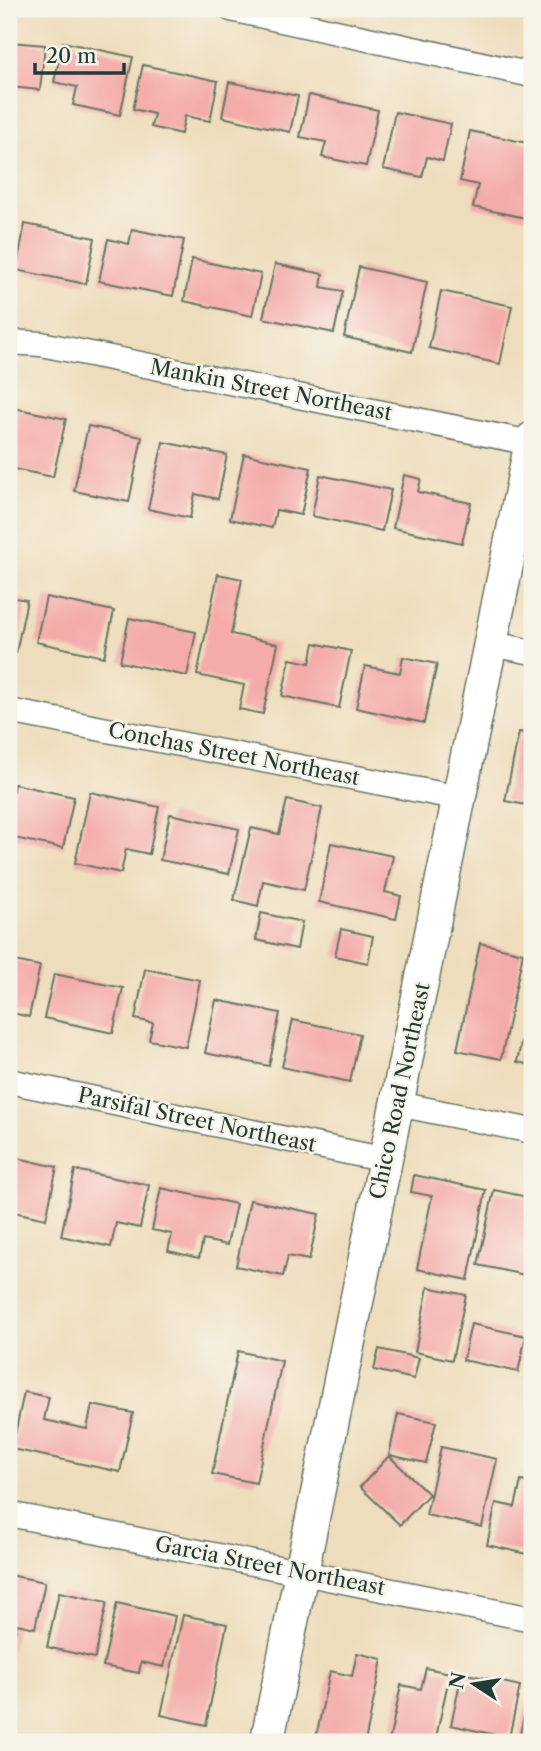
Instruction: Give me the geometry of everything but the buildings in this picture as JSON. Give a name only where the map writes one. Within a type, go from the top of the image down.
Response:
[{"type":"street","points":[[231,9],[532,75]]},
{"type":"street","name":"Mankin Street Northeast","points":[[9,342],[41,344],[532,441]]},
{"type":"street","name":"Chico Road Northeast","points":[[267,1742],[532,441]]},
{"type":"street","points":[[492,644],[532,652]]},
{"type":"street","name":"Conchas Street Northeast","points":[[9,711],[460,798]]},
{"type":"street","name":"Parsifal Street Northeast","points":[[9,1081],[386,1160]]},
{"type":"street","points":[[398,1104],[532,1131]]},
{"type":"street","name":"Garcia Street Northeast","points":[[9,1514],[532,1619]]}]
